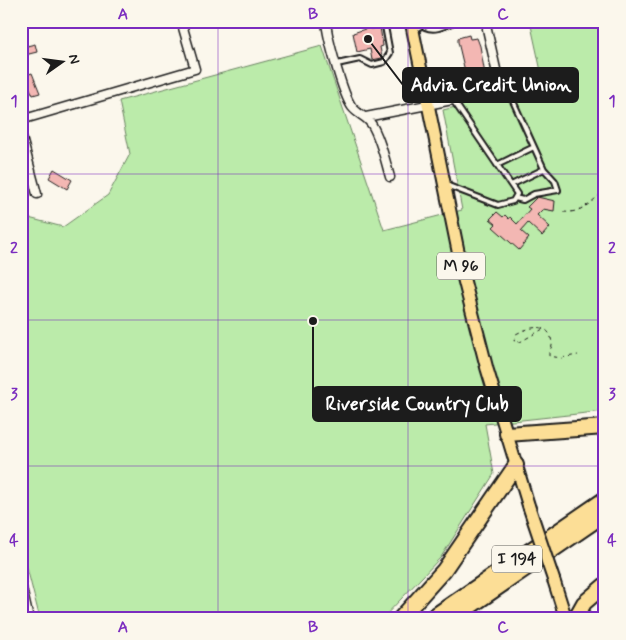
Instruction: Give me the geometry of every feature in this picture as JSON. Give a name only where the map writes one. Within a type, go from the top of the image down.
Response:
[{"type":"highway","points":[[507,434],[605,427]]},
{"type":"highway","points":[[400,619],[444,570],[516,465]]},
{"type":"highway","name":"I 194","points":[[430,619],[605,500]]},
{"type":"highway","name":"I 194","points":[[452,619],[605,514]]},
{"type":"highway","points":[[575,619],[584,603],[605,585]]},
{"type":"main road","name":"M 96","points":[[411,26],[468,298],[486,369],[566,619]]},
{"type":"street","points":[[21,120],[195,69],[180,21]]},
{"type":"street","points":[[326,22],[328,36],[351,105],[358,113],[366,117],[373,126],[390,176]]},
{"type":"street","points":[[366,117],[498,91],[500,86],[488,29]]},
{"type":"street","points":[[21,134],[37,194]]},
{"type":"street","points":[[21,584],[29,619]]},
{"type":"lane","points":[[326,22],[337,21]]},
{"type":"lane","points":[[337,64],[360,59],[372,65],[384,62],[390,53],[384,21]]},
{"type":"lane","points":[[425,27],[428,23],[435,21]]},
{"type":"lane","points":[[411,26],[432,29],[451,22]]},
{"type":"lane","points":[[500,86],[504,94],[513,101],[544,170],[555,180],[558,190],[534,194],[522,200],[515,198]]},
{"type":"lane","points":[[444,184],[498,204],[513,201],[517,194],[452,100]]},
{"type":"lane","points":[[497,165],[534,147]]},
{"type":"lane","points":[[511,185],[544,170]]},
{"type":"path","points":[[563,212],[572,212],[587,206],[605,191]]},
{"type":"path","points":[[544,329],[518,343],[514,341],[516,334],[531,327],[544,329],[552,340],[550,356],[561,358],[578,355]]},
{"type":"green space","points":[[530,21],[605,21],[605,411],[485,424],[494,474],[441,557],[382,619],[40,619],[21,544],[21,216],[63,227],[108,195],[130,154],[119,101],[322,46],[384,230],[462,210],[443,110],[544,85]]},
{"type":"building","points":[[371,27],[371,29],[380,27],[383,46],[380,47],[382,58],[372,60],[370,49],[357,52],[353,33]]},
{"type":"building","points":[[21,30],[23,30],[27,46],[35,44],[37,52],[21,56]]},
{"type":"building","points":[[469,35],[470,39],[477,38],[486,80],[479,82],[480,86],[469,88],[458,38]]},
{"type":"building","points":[[32,73],[40,93],[33,95],[24,76]]},
{"type":"building","points":[[54,169],[72,180],[67,189],[49,178]]},
{"type":"building","points":[[537,197],[555,201],[554,211],[543,209],[537,215],[550,227],[542,236],[528,223],[521,231],[529,238],[519,250],[493,227],[496,224],[490,219],[497,212],[503,217],[505,215],[509,219],[510,217],[517,224],[530,209],[527,207]]},
{"type":"place","name":"Advia Credit Union","points":[[368,39]]},
{"type":"place","name":"Riverside Country Club","points":[[313,321]]}]
